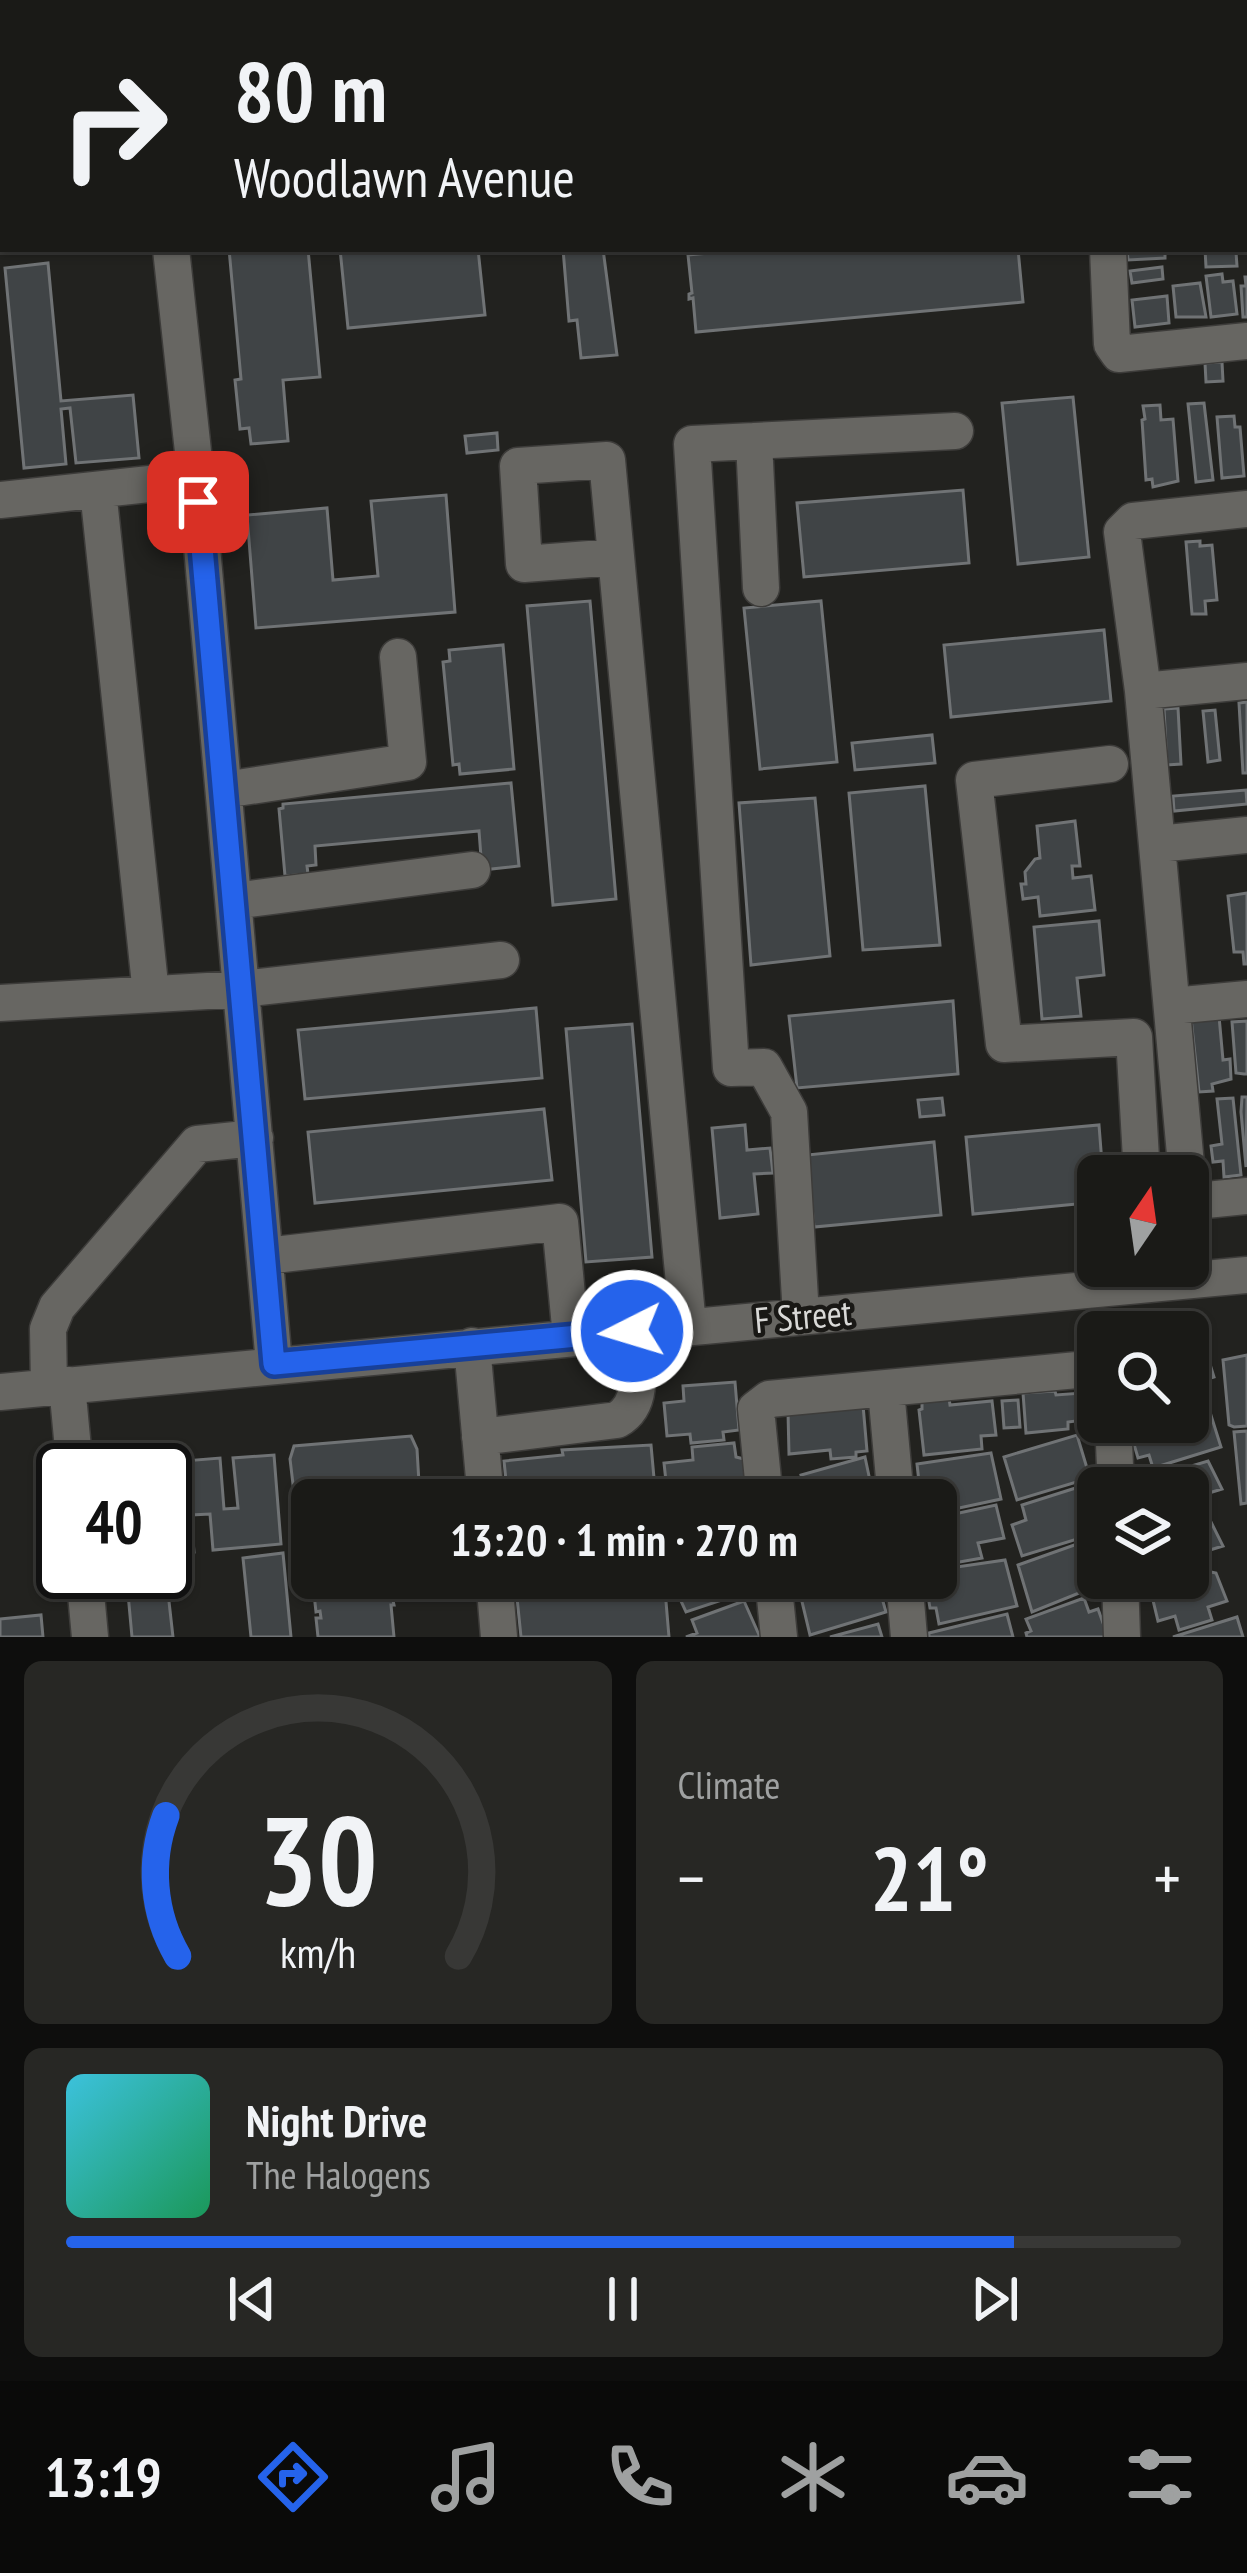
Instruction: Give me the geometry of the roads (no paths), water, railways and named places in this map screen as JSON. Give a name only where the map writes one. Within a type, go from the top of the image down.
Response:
[{"type":"street","points":[[171,252],[196,479],[274,1364]]},
{"type":"street","points":[[1108,252],[1112,344],[1119,354],[1247,341]]},
{"type":"street","points":[[801,1316],[789,1112],[764,1067],[731,1068],[692,444],[955,430]]},
{"type":"street","points":[[754,441],[761,588]]},
{"type":"street","points":[[0,500],[196,479]]},
{"type":"street","points":[[98,490],[151,994]]},
{"type":"street","points":[[1184,1155],[1143,692],[1122,532],[1133,520],[1247,508]]},
{"type":"street","points":[[616,557],[688,1326]]},
{"type":"street","points":[[224,790],[408,763],[398,657]]},
{"type":"street","points":[[1143,692],[1247,681]]},
{"type":"street","points":[[1110,764],[974,780],[1004,1044],[1134,1037],[1141,1155]]},
{"type":"street","points":[[1158,844],[1247,835]]},
{"type":"street","points":[[234,902],[472,870]]},
{"type":"street","points":[[1,1009],[501,960]]},
{"type":"street","points":[[1172,1006],[1247,999]]},
{"type":"street","points":[[70,1443],[48,1329],[58,1307],[197,1144],[255,1138]]},
{"type":"street","points":[[1209,1200],[1247,1196]]},
{"type":"street","points":[[266,1256],[560,1222],[571,1337]]},
{"type":"street","name":"F Street","points":[[1209,1275],[1247,1275]]},
{"type":"street","name":"F Street","points":[[0,1392],[801,1316],[1077,1283]]},
{"type":"street","points":[[481,1436],[617,1420],[629,1413],[638,1399],[632,1331]]},
{"type":"street","points":[[472,1346],[484,1479]]},
{"type":"street","points":[[763,1479],[756,1409],[769,1399],[1077,1370]]},
{"type":"street","points":[[886,1390],[894,1479]]},
{"type":"street","points":[[86,1599],[90,1637]]},
{"type":"street","points":[[496,1599],[499,1637]]},
{"type":"street","points":[[775,1599],[779,1637]]},
{"type":"street","points":[[906,1599],[909,1637]]},
{"type":"street","points":[[1121,1599],[1122,1637]]}]
